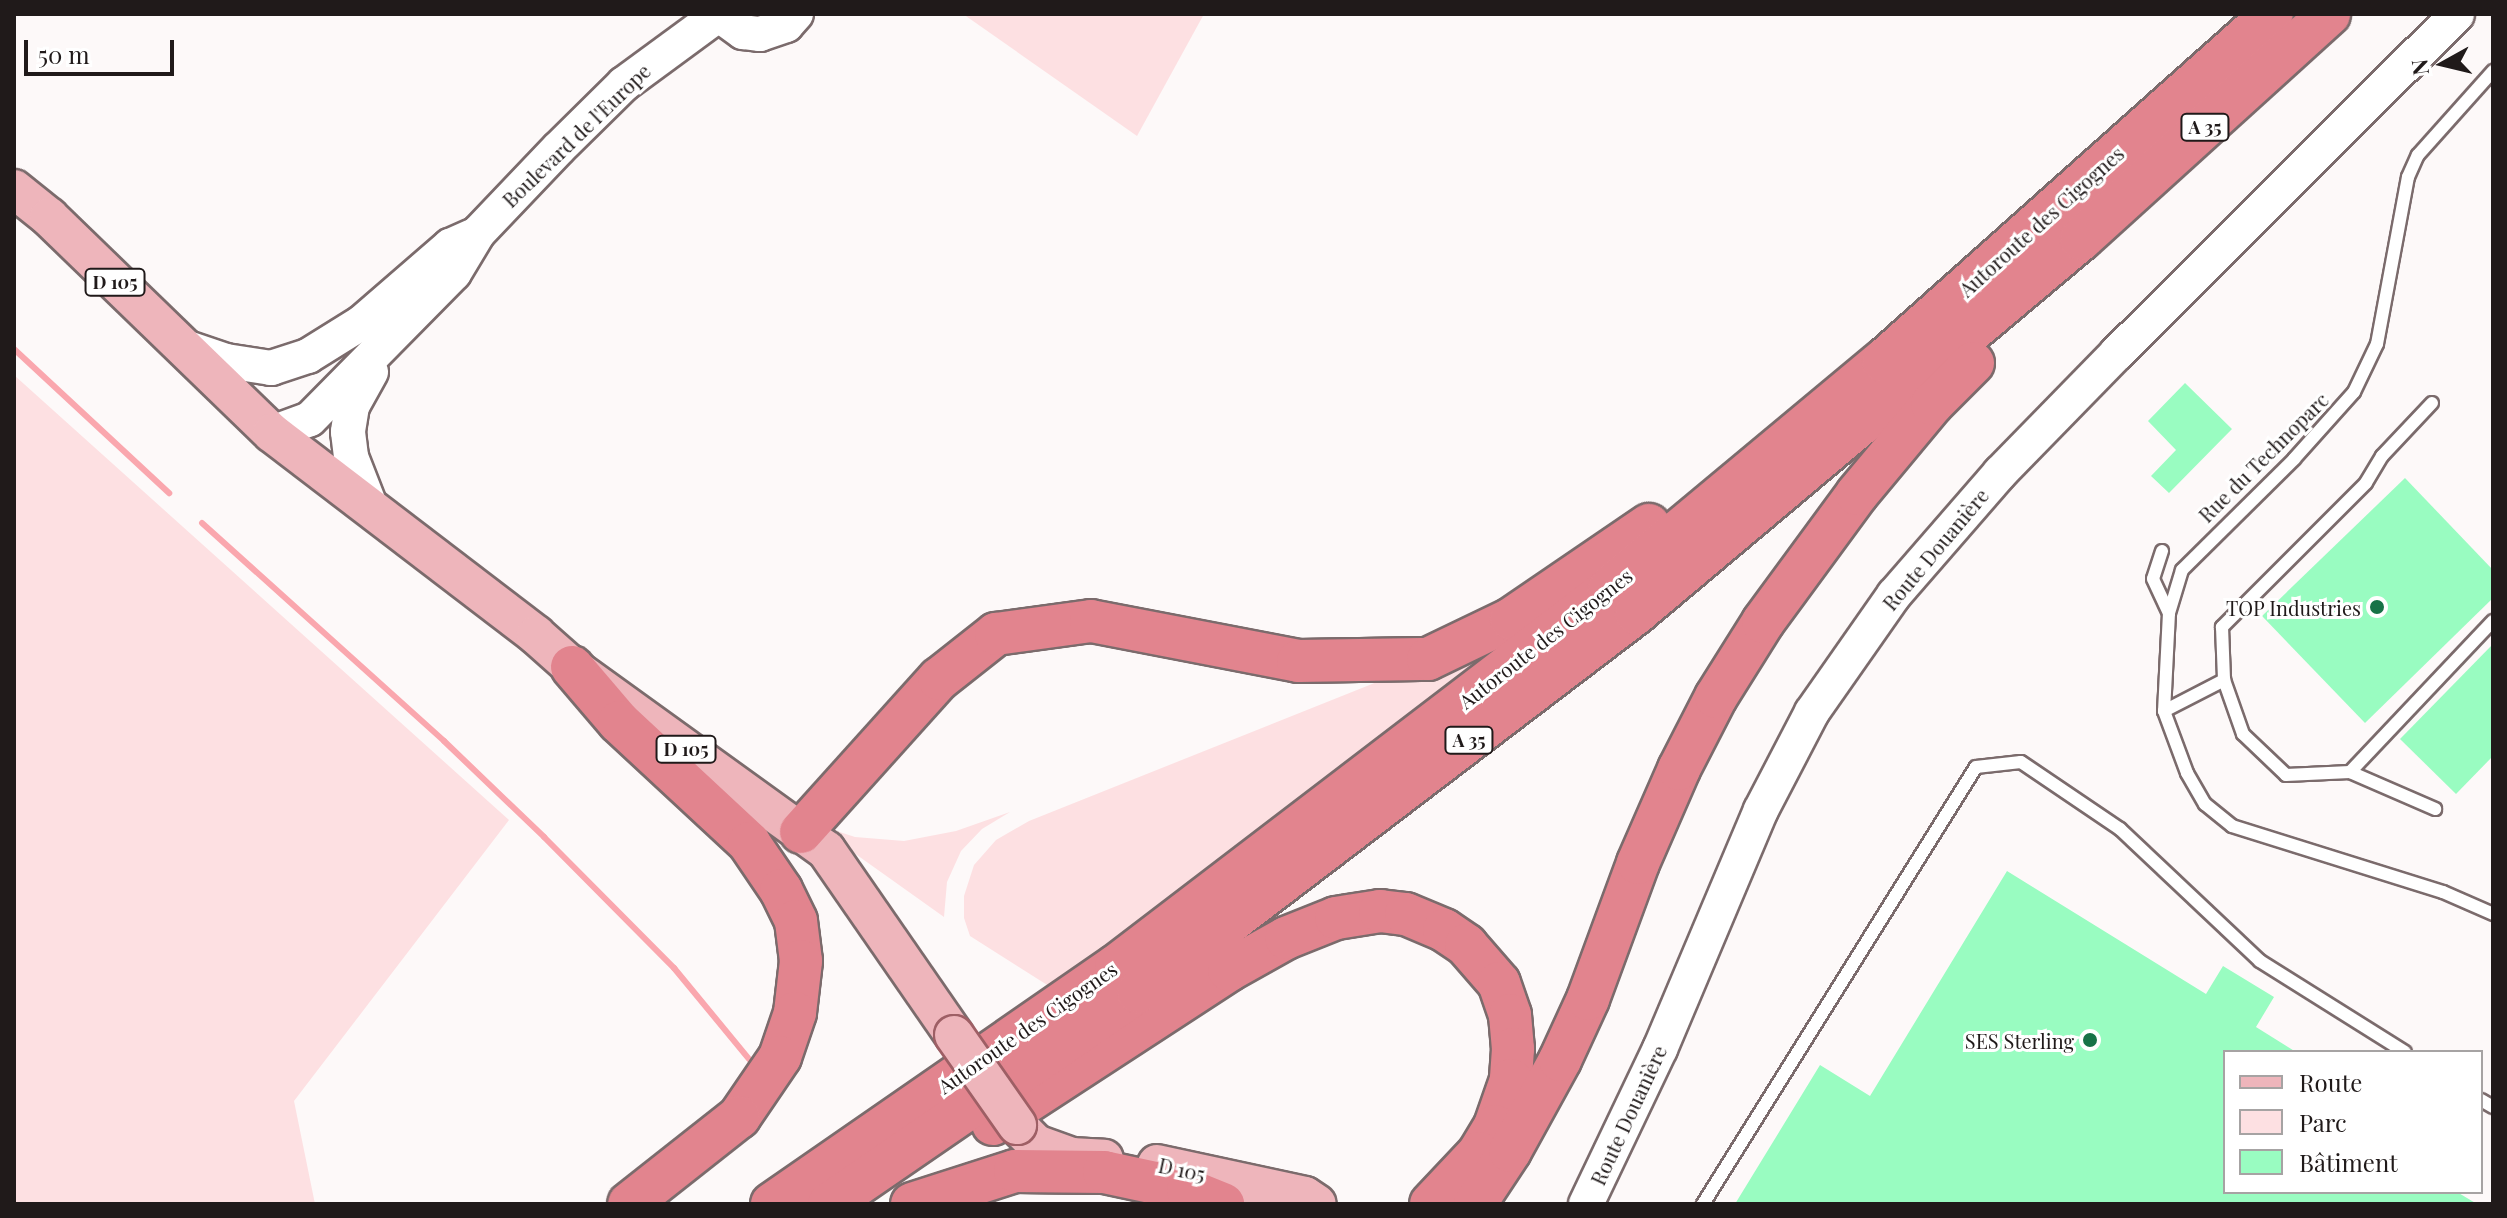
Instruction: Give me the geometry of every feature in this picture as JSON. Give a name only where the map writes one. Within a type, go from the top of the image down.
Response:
[{"type":"highway","name":"Autoroute des Cigognes","points":[[772,1204],[1116,966],[1609,589],[1883,361],[2272,14]]},
{"type":"highway","name":"Autoroute des Cigognes","points":[[829,1204],[1138,992],[1636,613],[2081,239],[2329,14]]},
{"type":"highway","points":[[1475,1204],[1510,1151],[1560,1060],[1588,999],[1638,863],[1679,769],[1716,697],[1747,647],[1857,494],[1932,404],[2050,285],[2081,239]]},
{"type":"highway","points":[[814,841],[939,679],[996,634],[1091,621],[1298,661],[1428,659],[1511,619],[1637,534],[1830,380],[1883,361]]},
{"type":"highway","points":[[572,667],[619,722],[749,843],[781,890],[796,921],[801,961],[795,1013],[780,1057],[739,1117],[629,1204]]},
{"type":"highway","points":[[858,1204],[1061,1082],[1229,970],[1307,929],[1336,918],[1380,911],[1406,914],[1444,930],[1466,945],[1499,983],[1510,1015],[1511,1080],[1495,1126],[1479,1153],[1431,1204]]},
{"type":"highway","points":[[912,1204],[1015,1171],[1104,1172],[1188,1190],[1223,1204]]},
{"type":"main road","points":[[718,14],[743,32],[760,34],[786,25],[796,14]]},
{"type":"main road","name":"Boulevard de l'Europe","points":[[272,433],[310,419],[385,347],[454,273],[478,233],[624,84],[718,14]]},
{"type":"main road","name":"Route Douanière","points":[[1586,1204],[1660,1049],[1761,810],[1812,712],[1894,595],[2000,473],[2457,14]]},
{"type":"main road","name":"D 105","points":[[14,167],[49,217]]},
{"type":"main road","name":"D 105","points":[[14,189],[49,217],[272,433],[536,635],[572,667],[814,841],[1017,1125],[1036,1144],[1071,1157],[1143,1161],[1311,1200]]},
{"type":"main road","name":"Boulevard de l'Europe","points":[[181,346],[226,361],[271,368],[308,356],[361,323],[450,246],[478,233]]},
{"type":"main road","name":"Boulevard de l'Europe","points":[[372,511],[351,457],[348,432],[352,406],[385,347]]},
{"type":"lane","name":"Rue du Technoparc","points":[[2493,71],[2418,155],[2408,177],[2377,344],[2354,392],[2294,459],[2182,570],[2169,613],[2164,711],[2187,773],[2205,804],[2232,826],[2443,892],[2493,914]]},
{"type":"lane","points":[[2432,403],[2382,456],[2366,483],[2222,627],[2224,680],[2243,734],[2286,775],[2350,772],[2435,809]]},
{"type":"lane","name":"Rue du Technoparc","points":[[2162,551],[2153,579],[2169,613]]},
{"type":"lane","points":[[2350,772],[2493,621]]},
{"type":"lane","points":[[2164,711],[2224,680]]},
{"type":"lane","points":[[1703,1204],[1976,767],[2021,762],[2120,829],[2260,961],[2402,1050]]},
{"type":"green space","points":[[963,14],[1204,14],[1137,136]]},
{"type":"green space","points":[[14,375],[509,820],[294,1101],[315,1204],[14,1204]]},
{"type":"green space","points":[[1600,574],[1052,988],[970,936],[964,918],[964,896],[974,865],[996,840],[1029,821],[1372,684],[1499,627]]},
{"type":"green space","points":[[1010,812],[982,829],[961,851],[947,882],[944,917],[812,823],[855,837],[904,841],[956,831]]},
{"type":"building","points":[[2185,383],[2232,429],[2169,493],[2151,476],[2176,450],[2148,421]]},
{"type":"building","name":"TOP Industries","points":[[2405,478],[2493,570],[2493,598],[2365,723],[2262,616]]},
{"type":"building","points":[[2493,644],[2493,756],[2456,794],[2400,739]]},
{"type":"building","name":"SES Sterling","points":[[2007,871],[2206,994],[2223,966],[2274,997],[2256,1027],[2293,1050],[2223,1050],[2223,1194],[2460,1194],[2477,1204],[1735,1204],[1820,1065],[1870,1096]]},
{"type":"waterway","points":[[14,349],[169,493]]},
{"type":"waterway","points":[[202,523],[444,741],[544,837],[674,968],[749,1059]]},
{"type":"place","name":"TOP Industries","points":[[2377,607]]},
{"type":"place","name":"SES Sterling","points":[[2090,1040]]}]
